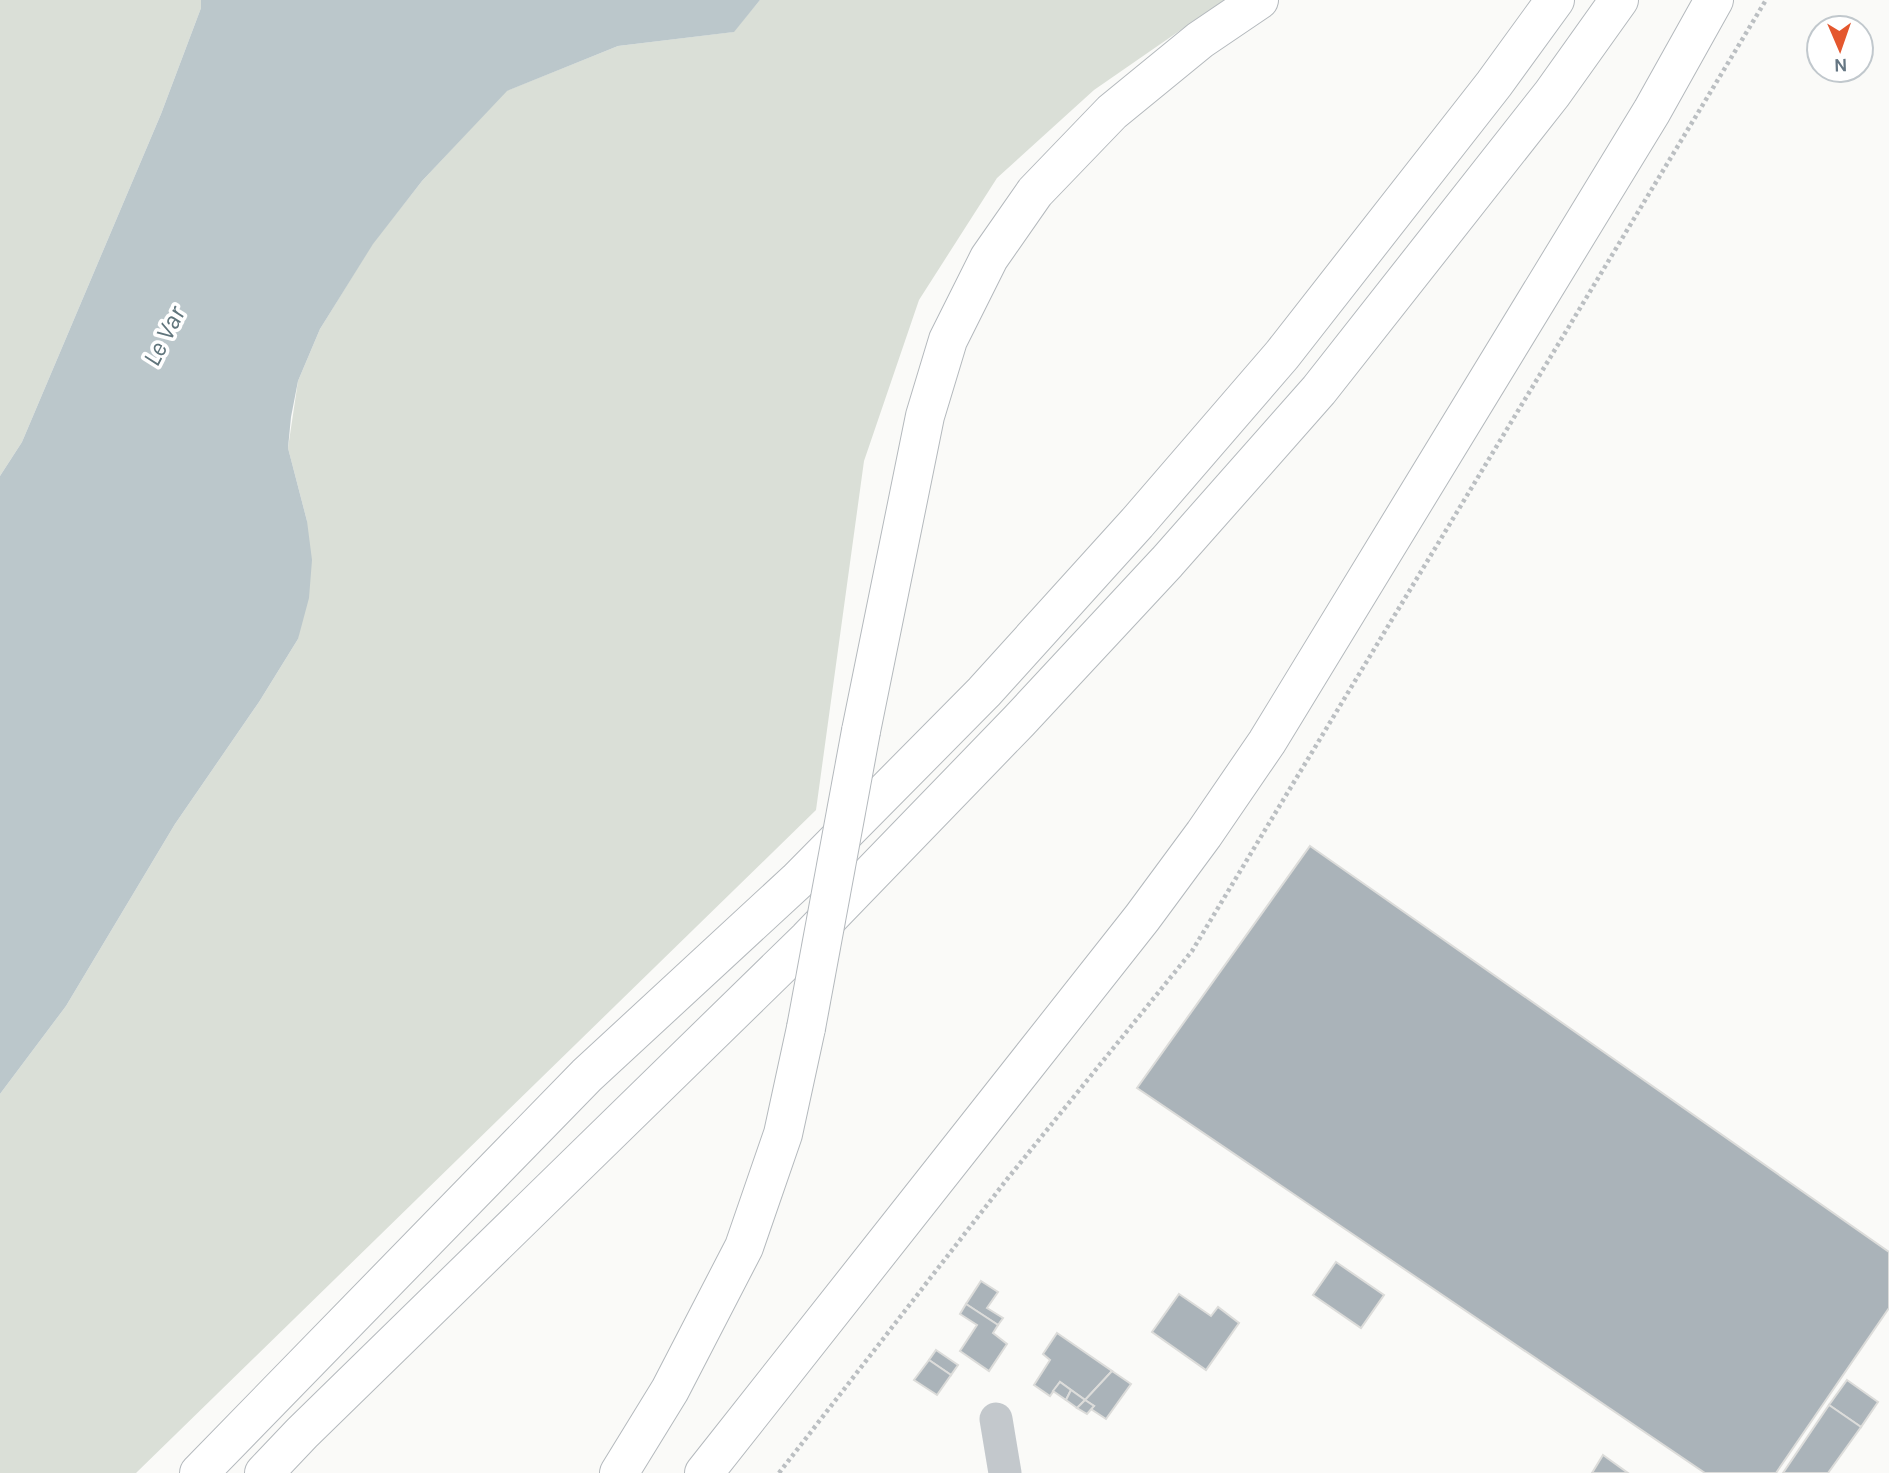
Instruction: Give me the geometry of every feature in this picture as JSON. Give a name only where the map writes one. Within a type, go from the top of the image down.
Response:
[{"type":"highway","points":[[619,1473],[670,1390],[744,1247],[783,1134],[925,415],[948,340],[989,258],[1035,192],[1112,111],[1200,40],[1259,0]]},
{"type":"highway","points":[[200,1473],[587,1075],[797,881],[993,682],[1137,523],[1282,355],[1494,84],[1555,0]]},
{"type":"highway","points":[[264,1473],[808,939],[1019,721],[1167,562],[1319,390],[1552,94],[1619,0]]},
{"type":"highway","points":[[704,1473],[1142,918],[1251,765],[1652,111],[1714,0]]},
{"type":"street","points":[[996,1419],[1005,1473]]},
{"type":"shaded area","points":[[0,0],[201,0],[201,8],[161,114],[22,442],[0,476]]},
{"type":"shaded area","points":[[760,0],[1224,0],[1094,90],[997,178],[919,300],[864,461],[816,810],[136,1473],[0,1473],[0,1094],[66,1006],[175,824],[259,702],[298,639],[307,521],[288,448],[298,381],[320,329],[373,243],[422,181],[506,91],[618,46],[733,32]]},
{"type":"water","name":"Le Var","points":[[201,0],[760,0],[734,32],[618,46],[507,91],[422,181],[373,244],[320,329],[298,381],[291,417],[288,448],[307,521],[312,560],[309,598],[298,639],[259,702],[175,824],[66,1006],[0,1094],[0,476],[22,442],[161,114],[201,8]]},
{"type":"building","points":[[1310,846],[1889,1252],[1889,1308],[1776,1473],[1705,1473],[1137,1088]]},
{"type":"building","points":[[1336,1262],[1384,1295],[1361,1328],[1313,1295]]},
{"type":"building","points":[[981,1281],[998,1292],[987,1308],[1003,1318],[998,1325],[966,1304]]},
{"type":"building","points":[[1179,1294],[1211,1316],[1218,1307],[1239,1323],[1206,1370],[1152,1332]]},
{"type":"building","points":[[966,1304],[998,1325],[993,1333],[1007,1344],[989,1371],[960,1351],[977,1325],[960,1314]]},
{"type":"building","points":[[1057,1333],[1112,1371],[1085,1400],[1060,1382],[1050,1396],[1034,1385],[1050,1360],[1043,1354]]},
{"type":"building","points":[[936,1350],[958,1365],[951,1375],[929,1360]]},
{"type":"building","points":[[929,1360],[951,1375],[937,1395],[914,1380]]},
{"type":"building","points":[[1112,1371],[1131,1384],[1106,1419],[1091,1409],[1094,1406],[1085,1400]]},
{"type":"building","points":[[1847,1380],[1878,1402],[1861,1427],[1829,1405]]},
{"type":"building","points":[[1060,1382],[1071,1390],[1066,1400],[1053,1391]]},
{"type":"building","points":[[1071,1390],[1085,1400],[1077,1408],[1066,1400]]},
{"type":"building","points":[[1085,1400],[1094,1406],[1087,1414],[1077,1408]]},
{"type":"building","points":[[1829,1405],[1861,1427],[1828,1473],[1783,1473]]},
{"type":"building","points":[[1603,1455],[1628,1473],[1592,1473]]}]
